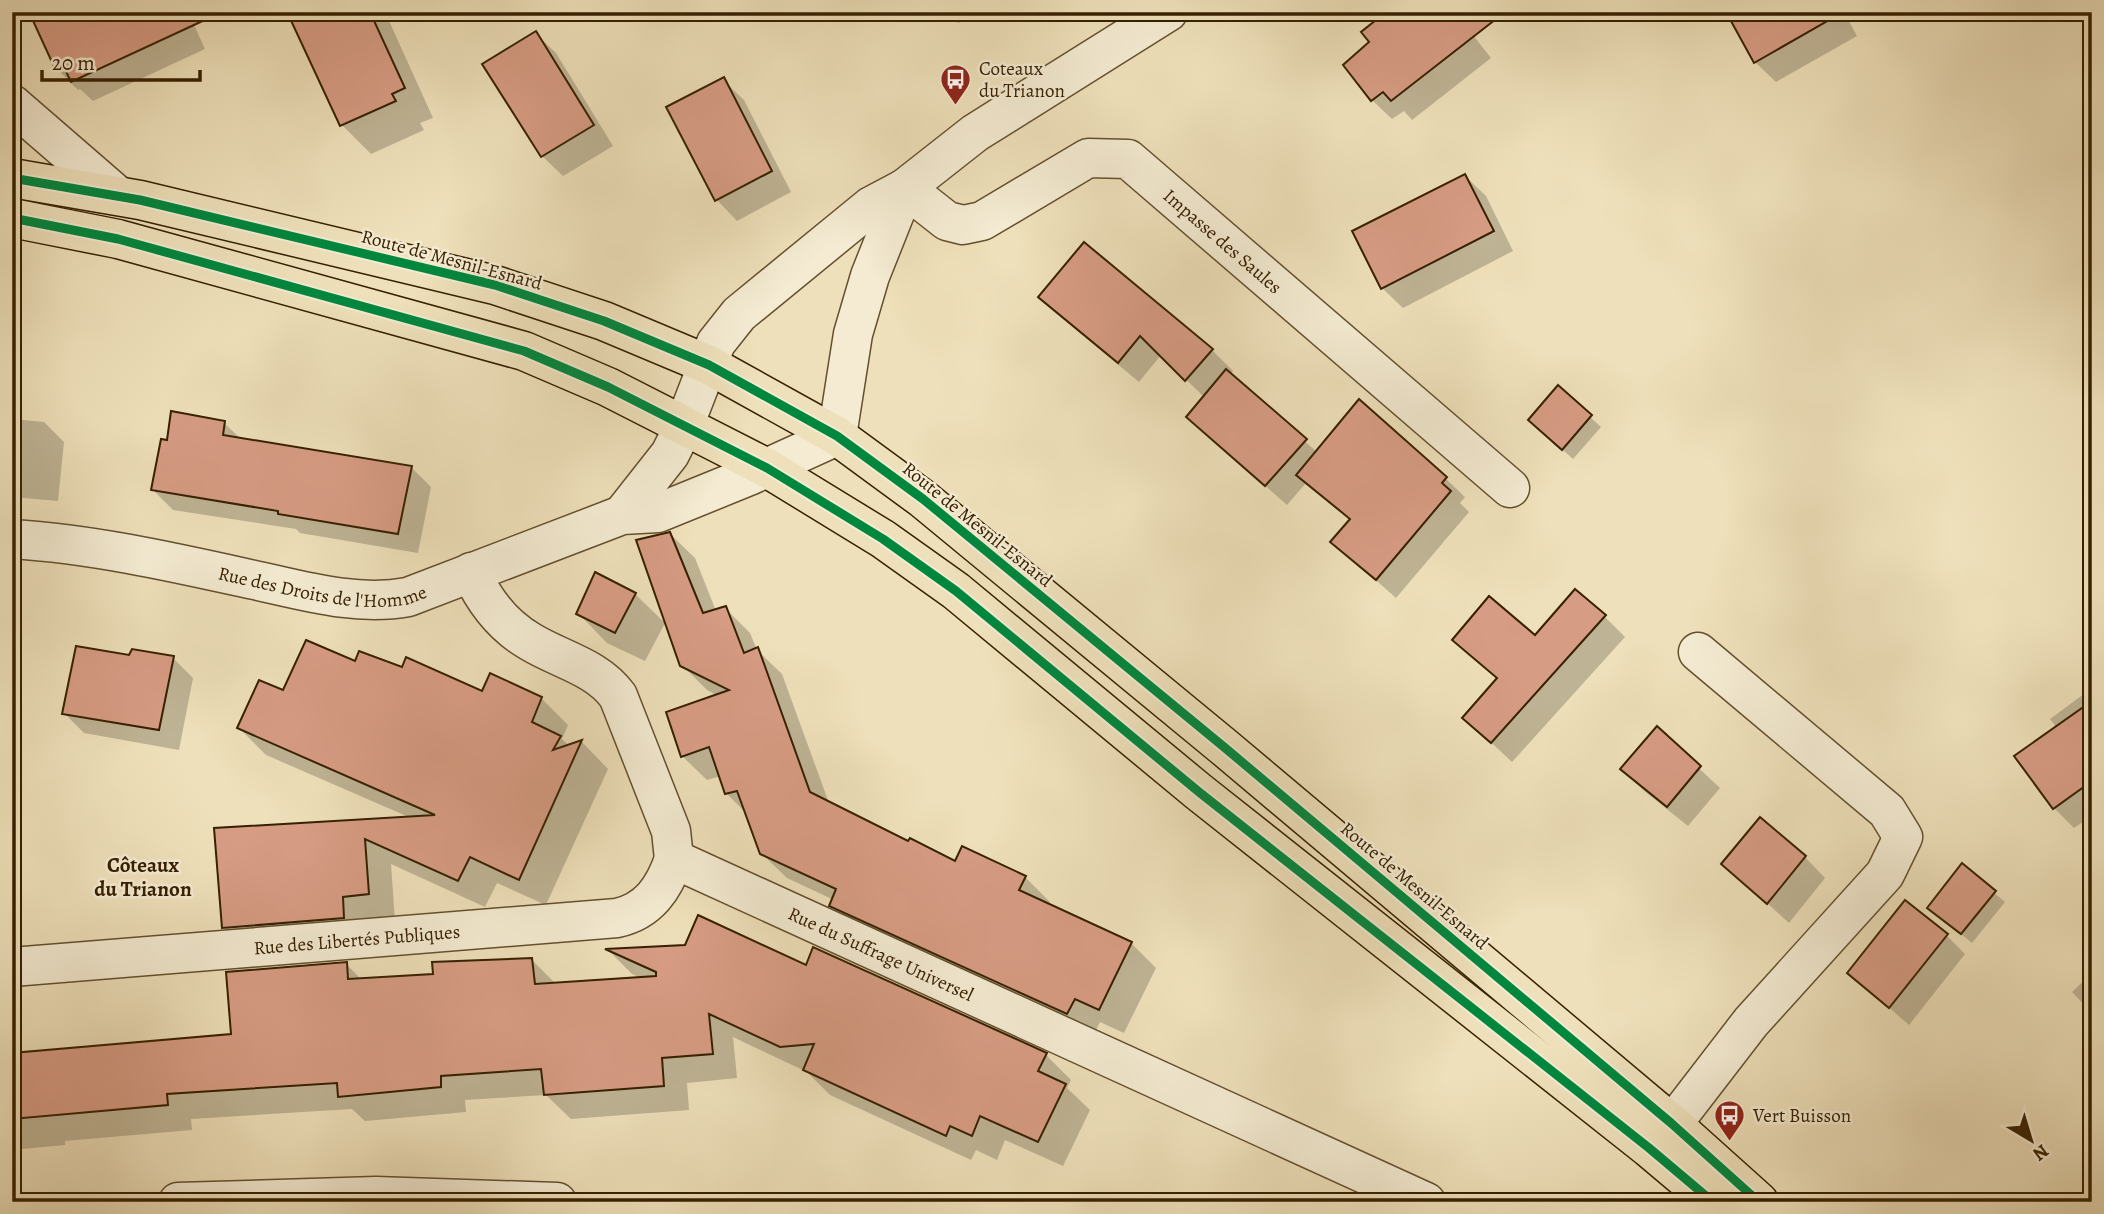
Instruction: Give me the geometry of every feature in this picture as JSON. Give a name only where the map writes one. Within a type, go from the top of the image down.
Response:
[{"type":"main road","name":"Route de Mesnil-Esnard","points":[[12,178],[117,195],[495,285],[604,321],[709,365],[837,436],[923,499],[1224,747],[1660,1136],[1713,1202]]},
{"type":"main road","name":"Route de Mesnil-Esnard","points":[[12,218],[118,239],[524,351],[608,387],[767,468],[883,539],[956,591],[1199,792],[1660,1136],[1759,1202]]},
{"type":"street","points":[[622,514],[670,453],[684,426],[716,343],[739,314],[871,206],[905,188],[975,133],[1168,12]]},
{"type":"street","points":[[12,104],[117,195]]},
{"type":"street","name":"Impasse des Saules","points":[[905,188],[947,220],[963,225],[982,221],[1088,158],[1128,159],[1510,488]]},
{"type":"street","points":[[622,514],[658,513],[837,436],[852,334],[870,276],[905,188]]},
{"type":"street","name":"Rue des Droits de l'Homme","points":[[12,539],[46,541],[135,554],[342,598],[385,601],[408,597],[622,514]]},
{"type":"street","points":[[471,572],[495,612],[515,630],[530,642],[598,674],[618,696],[671,831],[674,859]]},
{"type":"street","points":[[1660,1136],[1751,1022],[1885,874],[1903,836],[1887,811],[1698,652]]},
{"type":"street","name":"Rue des Libertés Publiques","points":[[12,967],[617,918],[631,915],[656,895],[667,878],[674,859]]},
{"type":"street","name":"Rue du Suffrage Universel","points":[[674,859],[1426,1202]]},
{"type":"street","points":[[178,1202],[376,1196],[557,1202]]},
{"type":"building","points":[[29,12],[222,12],[71,82],[64,67],[56,71]]},
{"type":"building","points":[[287,12],[370,12],[405,88],[392,94],[396,101],[340,126]]},
{"type":"building","points":[[1386,12],[1505,12],[1391,101],[1383,92],[1371,101],[1343,65],[1369,42],[1361,32]]},
{"type":"building","points":[[1726,12],[1843,12],[1754,63]]},
{"type":"building","points":[[536,31],[594,125],[541,157],[482,64]]},
{"type":"building","points":[[724,77],[772,171],[715,201],[666,107]]},
{"type":"building","points":[[1465,174],[1494,231],[1381,289],[1352,231]]},
{"type":"building","points":[[1084,242],[1213,349],[1185,381],[1140,336],[1118,363],[1038,297]]},
{"type":"building","points":[[1226,369],[1307,439],[1265,486],[1186,417]]},
{"type":"building","points":[[1558,385],[1592,415],[1562,450],[1528,420]]},
{"type":"building","points":[[1359,399],[1447,477],[1442,483],[1451,491],[1376,580],[1330,542],[1350,519],[1296,475]]},
{"type":"building","points":[[171,411],[225,421],[223,435],[412,466],[398,534],[151,490],[161,439],[167,440]]},
{"type":"building","points":[[670,532],[703,613],[726,606],[744,653],[758,647],[810,792],[908,841],[910,838],[955,861],[962,846],[1026,876],[1019,890],[1132,942],[1099,1010],[1075,999],[1067,1014],[829,906],[836,889],[760,854],[737,791],[725,794],[709,747],[681,757],[666,712],[729,690],[680,666],[636,540]]},
{"type":"building","points":[[595,572],[636,593],[615,633],[576,614]]},
{"type":"building","points":[[1575,589],[1606,615],[1491,743],[1462,718],[1497,678],[1452,640],[1489,596],[1535,635]]},
{"type":"building","points":[[306,640],[355,661],[359,651],[402,667],[406,657],[482,691],[490,673],[542,697],[532,722],[561,736],[553,750],[582,740],[519,880],[470,857],[458,881],[365,839],[369,894],[343,897],[344,918],[222,928],[214,828],[435,815],[237,728],[259,680],[283,690]]},
{"type":"building","points":[[76,646],[129,655],[132,649],[174,656],[159,730],[62,714]]},
{"type":"building","points":[[2092,701],[2092,781],[2053,809],[2014,756]]},
{"type":"building","points":[[1657,726],[1701,766],[1667,807],[1620,769]]},
{"type":"building","points":[[1760,817],[1806,856],[1767,904],[1721,864]]},
{"type":"building","points":[[1962,863],[1996,891],[1961,934],[1927,908]]},
{"type":"building","points":[[1905,900],[1948,934],[1889,1008],[1847,973]]},
{"type":"building","points":[[698,915],[806,965],[813,947],[1047,1053],[1038,1071],[1066,1084],[1038,1142],[980,1116],[972,1136],[950,1126],[946,1136],[803,1070],[814,1044],[780,1047],[709,1014],[713,1054],[662,1058],[664,1086],[544,1095],[541,1069],[441,1076],[441,1087],[338,1097],[337,1083],[167,1094],[168,1105],[12,1119],[12,1053],[231,1034],[226,972],[347,962],[348,979],[433,974],[432,962],[532,958],[535,984],[656,976],[656,972],[605,949],[685,945]]},
{"type":"cycle path","points":[[12,178],[140,200],[495,285],[604,321],[709,365],[837,436],[923,499],[1224,747],[1671,1123],[1759,1202]]},
{"type":"cycle path","points":[[12,218],[118,239],[524,351],[608,387],[767,468],[883,539],[956,591],[1199,792],[1649,1148],[1713,1202]]},
{"type":"place","name":"Coteaux du Trianon","points":[[956,106]]},
{"type":"place","name":"Vert Buisson","points":[[1730,1142]]},
{"type":"district","name":"Côteaux du Trianon","points":[[143,877]]}]
